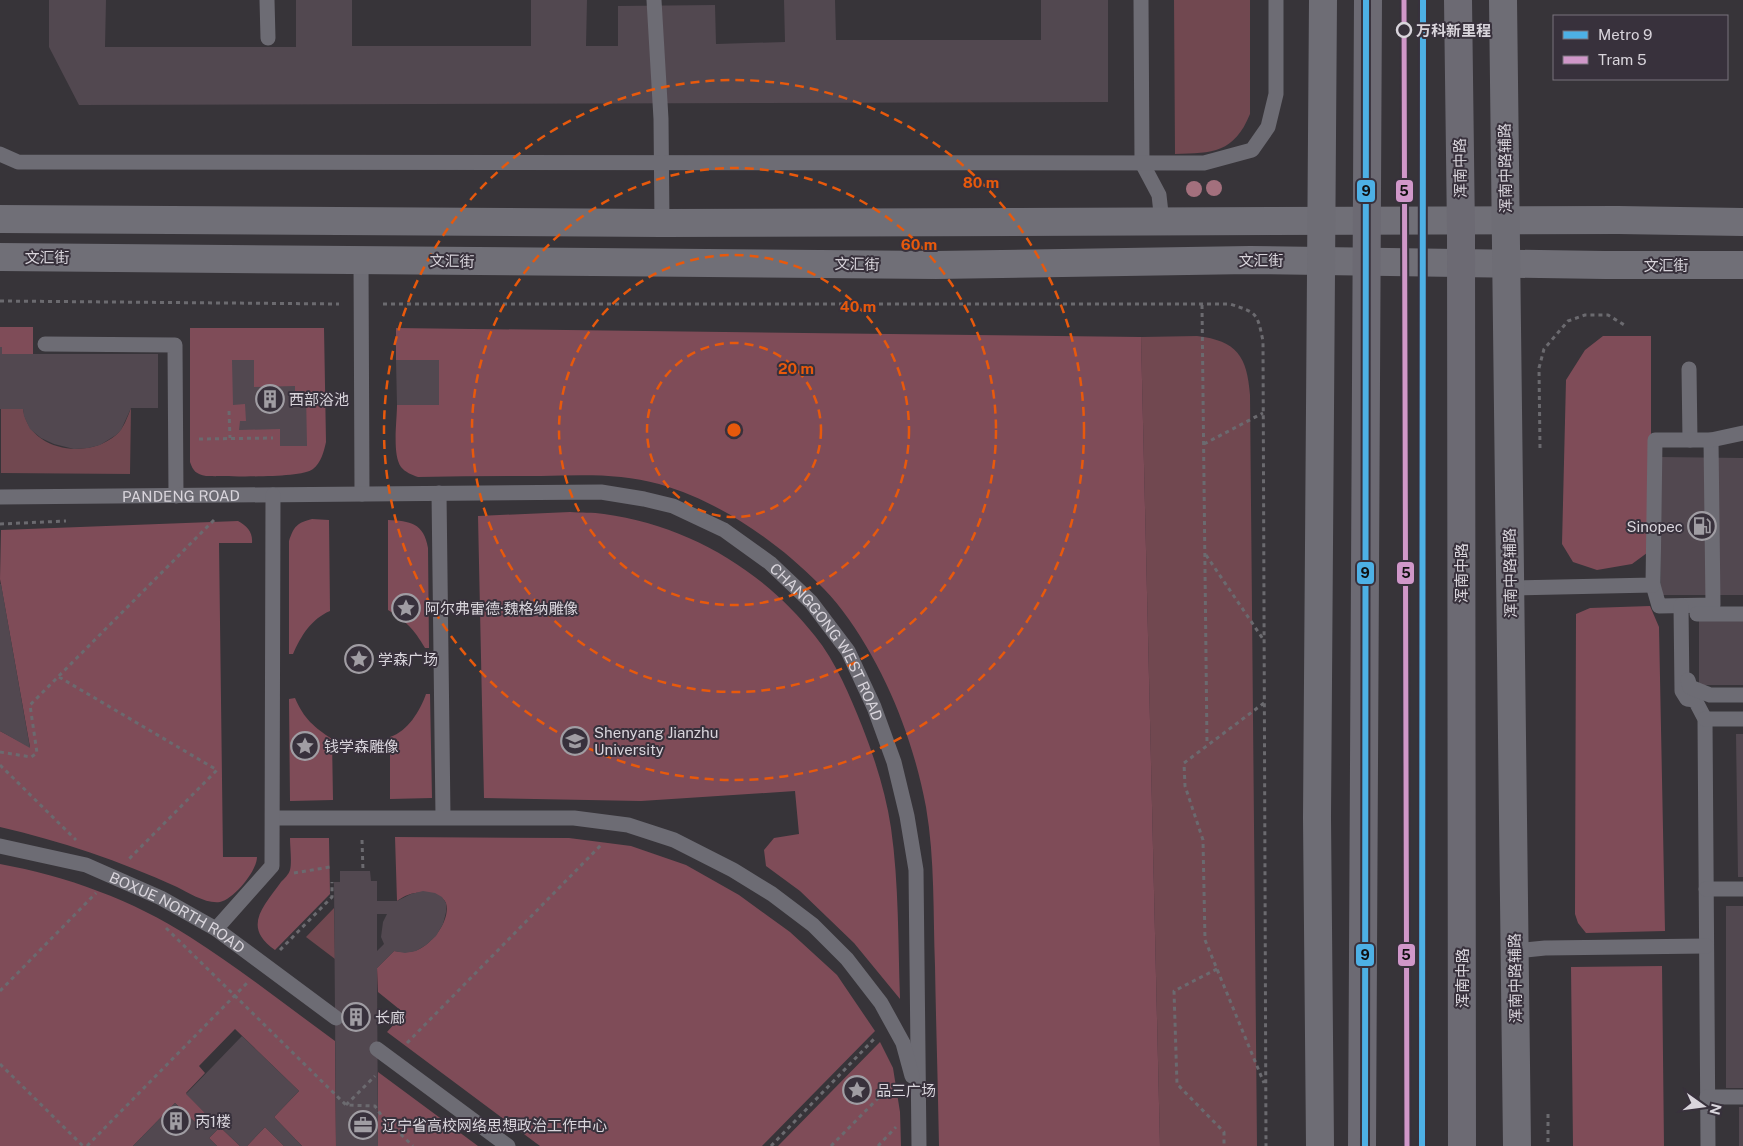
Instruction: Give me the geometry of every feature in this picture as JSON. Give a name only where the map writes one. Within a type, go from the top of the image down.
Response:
[{"type":"highway","points":[[1362,1146],[1368,0]]},
{"type":"highway","name":"浑南中路","points":[[1458,0],[1461,272],[1462,1146]]},
{"type":"main road","points":[[1320,1146],[1316,818],[1323,0]]},
{"type":"main road","name":"浑南中路辅路","points":[[1503,0],[1517,1146]]},
{"type":"street","points":[[0,219],[662,223],[1743,222]]},
{"type":"street","name":"文汇街","points":[[0,257],[936,265],[1250,260],[1743,266]]},
{"type":"lane","points":[[268,0],[268,38]]},
{"type":"lane","points":[[654,0],[661,119],[662,223]]},
{"type":"lane","points":[[1141,0],[1142,163],[1160,195],[1162,222]]},
{"type":"lane","points":[[0,154],[18,162],[1204,163],[1252,150],[1268,127],[1276,94],[1276,0]]},
{"type":"lane","points":[[361,260],[362,494]]},
{"type":"lane","points":[[45,344],[174,345],[176,496]]},
{"type":"lane","points":[[1689,369],[1690,440]]},
{"type":"lane","points":[[1743,433],[1711,440],[1655,440],[1654,585],[1659,606],[1743,614]]},
{"type":"lane","points":[[1711,440],[1713,605]]},
{"type":"lane","name":"CHANGGONG WEST ROAD","points":[[362,494],[601,492],[644,498],[673,506],[724,530],[770,563],[811,602],[848,651],[874,707],[894,762],[907,816],[916,870],[919,1146]]},
{"type":"lane","points":[[439,493],[443,817]]},
{"type":"lane","points":[[216,929],[272,866],[273,494]]},
{"type":"lane","name":"PANDENG ROAD","points":[[0,497],[362,494]]},
{"type":"lane","points":[[1510,588],[1654,585]]},
{"type":"lane","points":[[1686,608],[1743,604]]},
{"type":"lane","points":[[1686,608],[1688,682],[1690,687],[1710,695],[1743,695]]},
{"type":"lane","points":[[1686,608],[1682,691],[1687,699],[1695,700],[1704,719],[1708,1146]]},
{"type":"lane","points":[[1704,719],[1743,719]]},
{"type":"lane","points":[[273,818],[574,818],[622,824],[674,840],[733,870],[772,894],[813,925],[847,959],[881,1003],[903,1043],[918,1096]]},
{"type":"lane","name":"BOXUE NORTH ROAD","points":[[0,846],[86,865],[161,898],[216,929],[336,1018]]},
{"type":"lane","points":[[1706,889],[1743,889]]},
{"type":"lane","points":[[1515,951],[1545,948],[1706,946]]},
{"type":"lane","points":[[377,1049],[508,1146]]},
{"type":"lane","points":[[1708,1097],[1743,1097]]},
{"type":"path","points":[[0,301],[361,304],[1230,304],[1250,311],[1258,319],[1263,341],[1266,1146]]},
{"type":"path","points":[[1202,305],[1208,746]]},
{"type":"path","points":[[1540,456],[1539,368],[1544,349],[1568,321],[1585,315],[1608,315],[1626,326]]},
{"type":"path","points":[[230,411],[230,438]]},
{"type":"path","points":[[1204,444],[1263,413]]},
{"type":"path","points":[[176,439],[274,438]]},
{"type":"path","points":[[0,752],[31,756],[37,753],[30,706],[218,516]]},
{"type":"path","points":[[1205,555],[1264,641]]},
{"type":"path","points":[[58,677],[217,770]]},
{"type":"path","points":[[1264,703],[1184,763],[1185,786],[1203,840],[1205,940],[1266,1086]]},
{"type":"path","points":[[0,765],[78,841]]},
{"type":"path","points":[[346,1105],[622,824]]},
{"type":"path","points":[[294,873],[330,867]]},
{"type":"path","points":[[87,1146],[332,896],[332,882]]},
{"type":"path","points":[[160,923],[346,1105],[375,1106],[385,1122],[413,1146]]},
{"type":"path","points":[[1217,969],[1174,991],[1177,1084],[1224,1132],[1224,1146]]},
{"type":"path","points":[[770,1146],[891,1022]]},
{"type":"path","points":[[0,1064],[83,1146]]},
{"type":"path","points":[[831,1146],[910,1066]]},
{"type":"path","points":[[1548,1106],[1548,1146]]},
{"type":"shaded area","points":[[1174,0],[1250,0],[1250,114],[1237,137],[1229,144],[1211,151],[1175,154]]},
{"type":"shaded area","points":[[0,327],[33,327],[33,354],[0,354]]},
{"type":"shaded area","points":[[190,328],[324,328],[326,442],[320,460],[313,469],[279,476],[206,476],[194,470],[190,462]]},
{"type":"shaded area","points":[[396,328],[1141,337],[1160,1146],[939,1146],[933,887],[931,846],[926,807],[905,729],[884,679],[857,632],[837,603],[825,590],[799,565],[762,535],[712,505],[677,490],[645,480],[615,476],[418,477],[407,472],[398,461],[396,437],[397,405],[439,404],[439,360],[396,360]]},
{"type":"shaded area","points":[[1197,336],[1211,338],[1231,347],[1242,361],[1249,381],[1257,1146],[1160,1146],[1141,337]]},
{"type":"shaded area","points":[[1603,336],[1651,336],[1651,550],[1632,564],[1597,570],[1573,562],[1562,544],[1566,380],[1585,350]]},
{"type":"shaded area","points":[[131,408],[130,474],[1,473],[1,409],[23,409],[28,423],[36,434],[47,442],[75,449],[104,443],[116,435],[123,426]]},
{"type":"shaded area","points":[[570,512],[600,513],[665,528],[721,554],[747,571],[772,591],[794,612],[823,646],[842,680],[867,738],[886,802],[896,870],[900,999],[854,943],[800,891],[766,866],[764,850],[774,838],[799,834],[795,791],[641,801],[484,798],[478,516]]},
{"type":"shaded area","points":[[312,519],[329,520],[330,611],[312,623],[299,641],[293,654],[289,654],[289,541],[297,526]]},
{"type":"shaded area","points":[[388,520],[403,521],[415,525],[423,533],[426,540],[428,548],[429,648],[425,648],[409,626],[388,610]]},
{"type":"shaded area","points":[[238,521],[249,530],[252,536],[252,543],[219,543],[223,857],[257,857],[253,870],[244,884],[226,900],[220,902],[209,901],[90,852],[0,827],[0,731],[30,747],[0,579],[1,530]]},
{"type":"shaded area","points":[[1650,606],[1659,627],[1665,931],[1586,933],[1578,923],[1575,914],[1576,614],[1590,608]]},
{"type":"shaded area","points":[[426,694],[430,694],[432,798],[390,799],[390,737],[408,725]]},
{"type":"shaded area","points":[[295,698],[310,722],[332,739],[333,800],[290,801],[289,699]]},
{"type":"shaded area","points":[[395,837],[569,838],[631,846],[686,865],[739,895],[790,932],[837,975],[875,1031],[762,1146],[540,1146],[387,1032],[404,1013],[378,992],[377,968],[394,951],[414,951],[429,943],[443,924],[447,910],[446,903],[442,898],[426,893],[412,894],[397,901]]},
{"type":"shaded area","points":[[290,838],[329,838],[330,894],[275,950],[259,933],[259,917],[262,908],[288,875],[291,863]]},
{"type":"shaded area","points":[[0,864],[50,875],[98,891],[146,912],[209,949],[335,1041],[336,1146],[302,1146],[274,1117],[299,1091],[235,1029],[199,1066],[205,1073],[186,1093],[208,1116],[199,1126],[175,1103],[133,1146],[0,1146]]},
{"type":"shaded area","points":[[334,908],[335,959],[306,937]]},
{"type":"shaded area","points":[[1662,966],[1664,1146],[1573,1146],[1571,967]]},
{"type":"shaded area","name":"品三广场","points":[[880,1042],[893,1068],[900,1112],[901,1146],[778,1146]]},
{"type":"shaded area","points":[[378,1072],[478,1146],[378,1146]]},
{"type":"shaded area","points":[[220,1127],[240,1146],[217,1146],[209,1138]]},
{"type":"shaded area","points":[[265,1127],[284,1146],[247,1146]]},
{"type":"building","points":[[49,0],[106,0],[105,47],[296,47],[296,0],[352,0],[352,46],[531,46],[531,0],[587,0],[586,46],[618,46],[618,6],[715,5],[716,44],[785,42],[784,0],[835,0],[836,40],[1041,40],[1041,0],[1108,0],[1108,102],[79,105],[49,47]]},
{"type":"building","points":[[0,347],[2,347],[2,354],[158,354],[158,408],[131,408],[121,430],[100,445],[74,449],[54,444],[41,438],[30,429],[23,409],[0,409]]},
{"type":"building","name":"西部浴池","points":[[232,360],[254,360],[254,387],[295,386],[295,394],[306,394],[307,446],[280,446],[280,429],[239,430],[240,421],[246,421],[245,404],[233,405]]},
{"type":"building","points":[[396,360],[439,360],[439,405],[397,405]]},
{"type":"building","name":"Sinopec","points":[[1661,457],[1743,458],[1743,595],[1661,595]]},
{"type":"building","points":[[1,584],[30,748],[0,731]]},
{"type":"building","points":[[1699,618],[1743,618],[1743,685],[1699,685]]},
{"type":"building","points":[[1736,734],[1743,734],[1743,877],[1738,877]]},
{"type":"building","name":"长廊","points":[[340,871],[370,871],[371,881],[377,881],[377,901],[397,901],[411,894],[423,891],[435,893],[442,897],[446,903],[443,924],[436,936],[416,951],[405,953],[394,951],[377,968],[378,1146],[336,1146],[334,882],[340,882]],"holes":[[[377,914],[387,914],[383,922],[381,937],[384,944],[377,951]]]},
{"type":"building","points":[[1726,906],[1743,906],[1743,1088],[1726,1088]]},
{"type":"building","points":[[242,1036],[299,1091],[274,1117],[302,1146],[284,1146],[265,1127],[247,1146],[240,1146],[220,1127],[209,1138],[217,1146],[133,1146],[175,1103],[199,1126],[208,1116],[186,1094]]},
{"type":"building","points":[[1739,1107],[1743,1107],[1743,1146],[1739,1146]]},
{"type":"metro line","name":"9","points":[[1365,1146],[1366,0]]},
{"type":"metro line","name":"9","points":[[1422,1146],[1423,0]]},
{"type":"tram line","name":"5","points":[[1404,0],[1407,1146]]},
{"type":"place","name":"万科新里程","points":[[1404,30]]},
{"type":"place","name":"西部浴池","points":[[270,399]]},
{"type":"place","name":"Sinopec","points":[[1702,526]]},
{"type":"place","name":"阿尔弗雷德·魏格纳雕像","points":[[406,608]]},
{"type":"place","name":"学森广场","points":[[359,659]]},
{"type":"place","name":"Shenyang Jianzhu University","points":[[575,741]]},
{"type":"place","name":"钱学森雕像","points":[[305,746]]},
{"type":"place","name":"长廊","points":[[356,1017]]},
{"type":"place","name":"品三广场","points":[[857,1090]]},
{"type":"place","name":"丙1楼","points":[[176,1121]]},
{"type":"place","name":"辽宁省高校网络思想政治工作中心","points":[[363,1125]]}]
